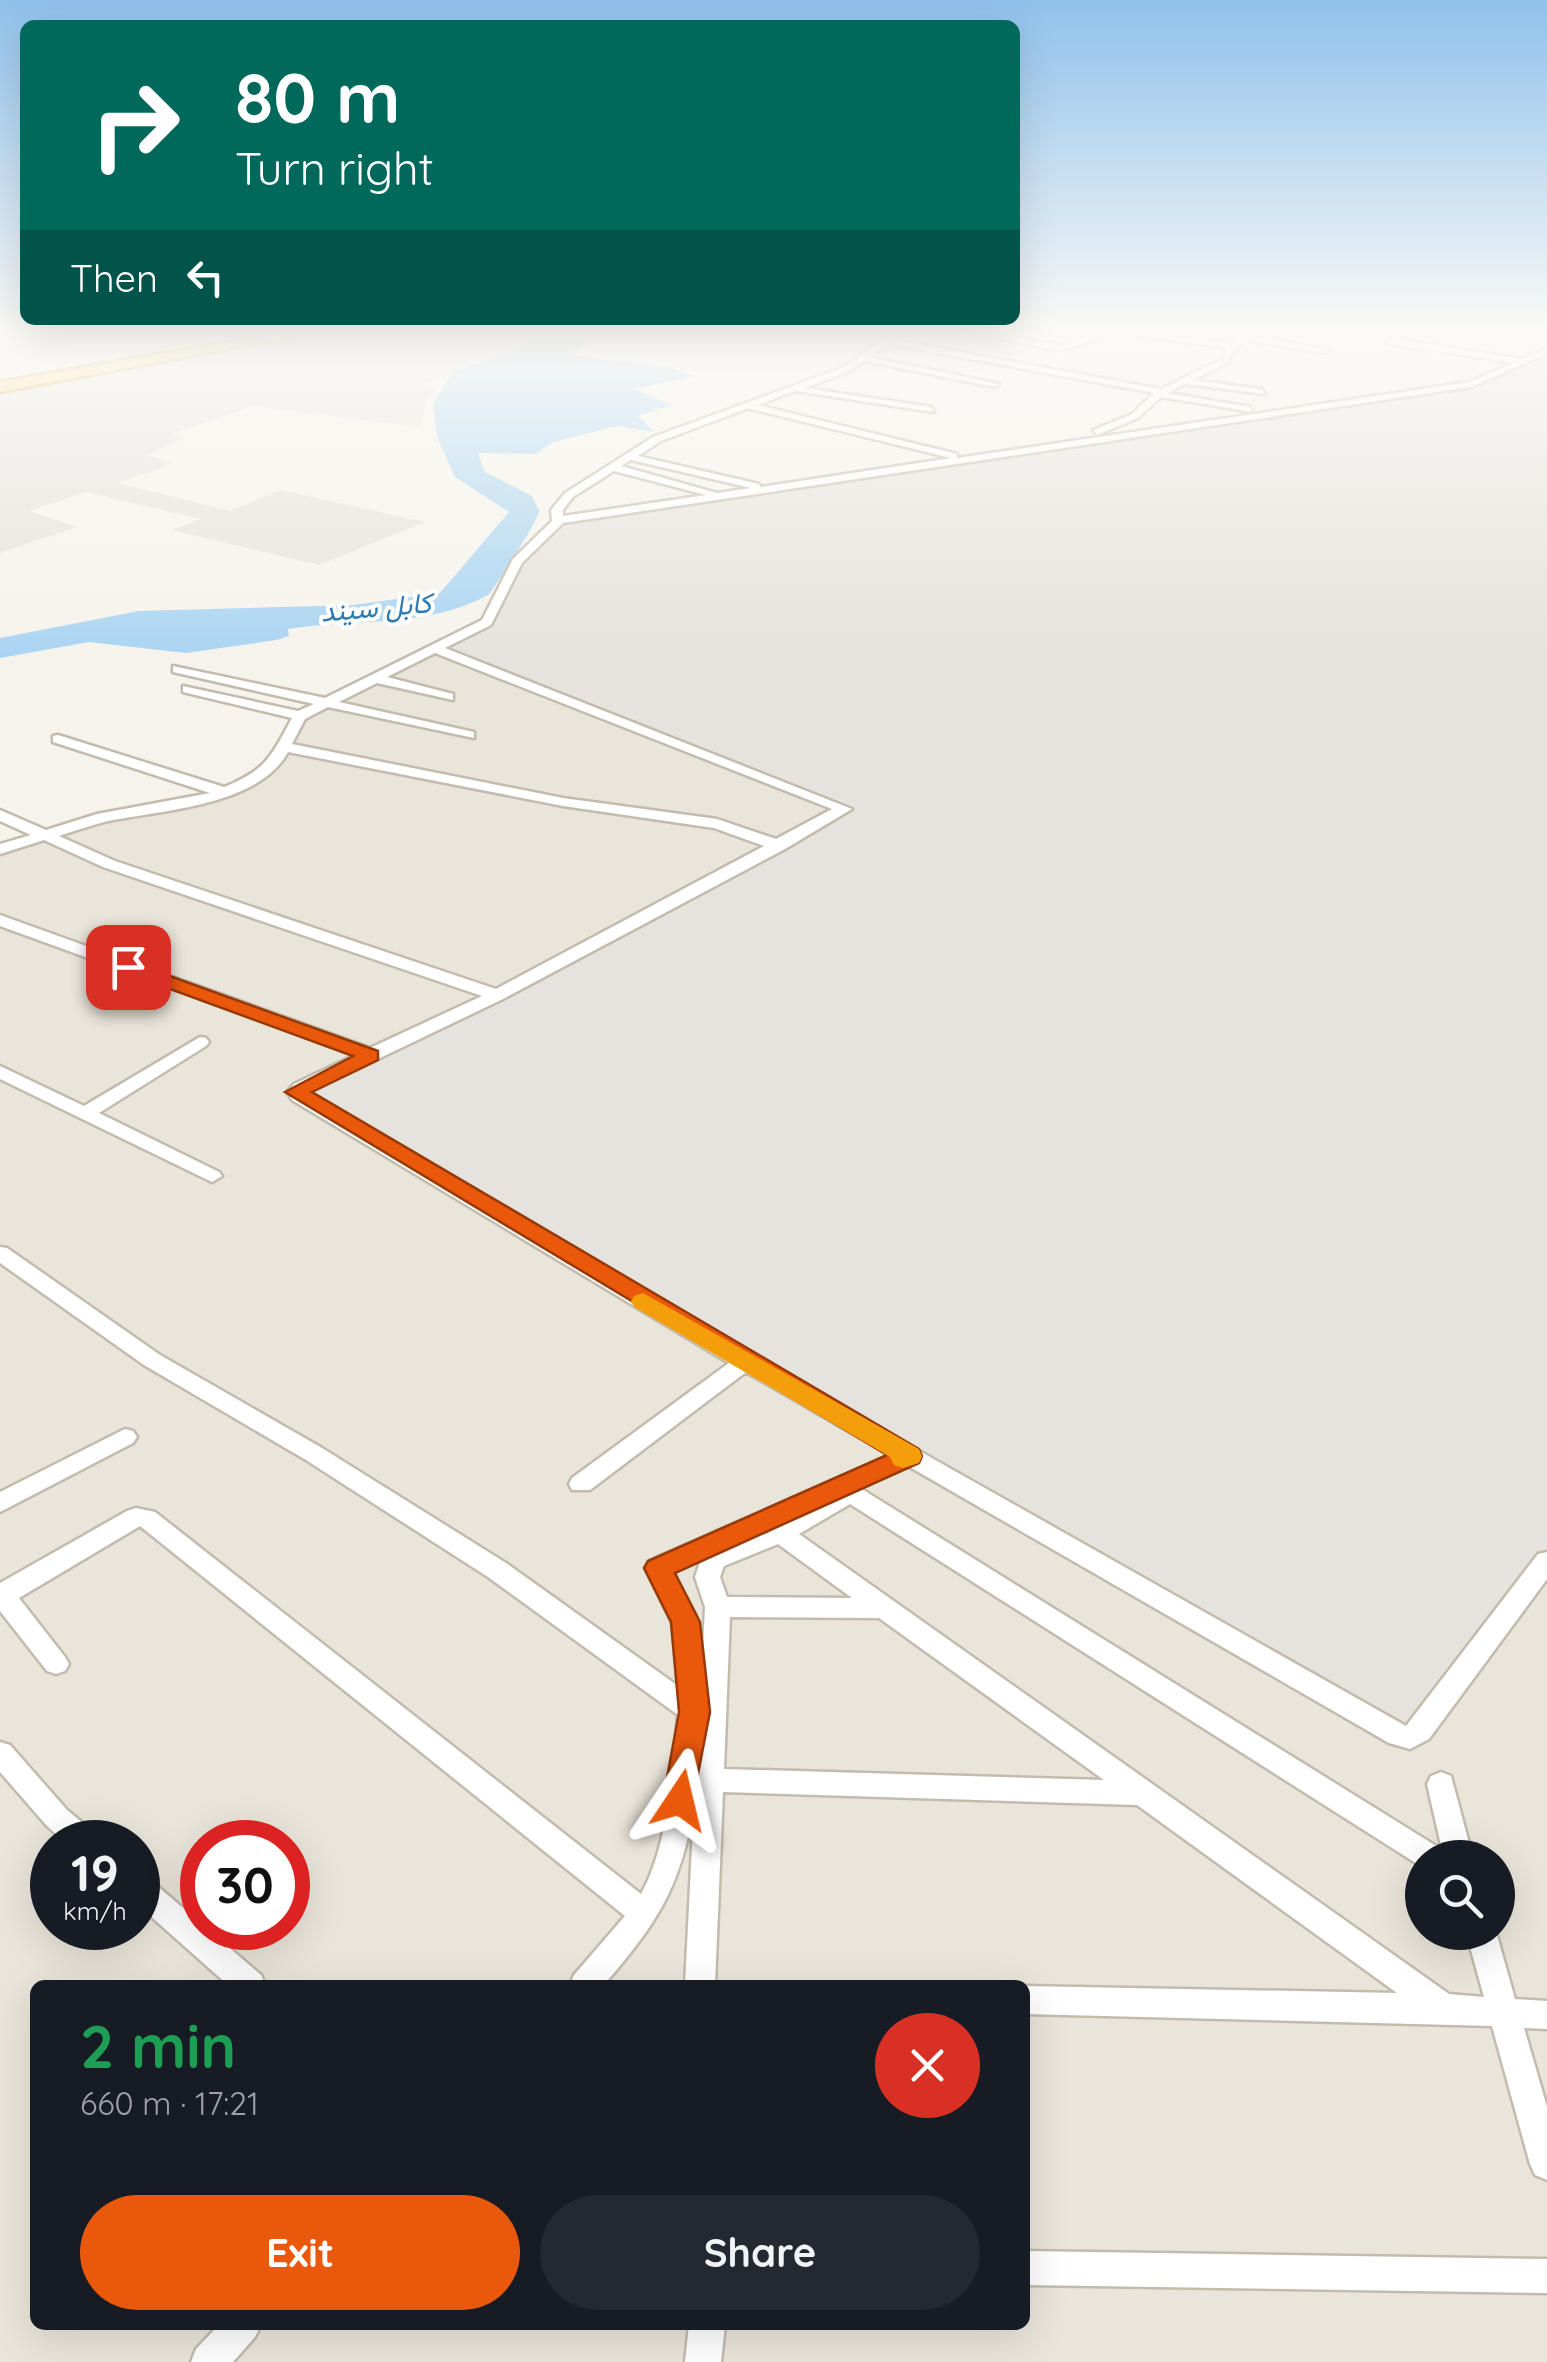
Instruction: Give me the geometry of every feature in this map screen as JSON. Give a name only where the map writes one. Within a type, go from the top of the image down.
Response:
[{"type":"street","points":[[559,520],[557,510],[569,494],[663,438]]},
{"type":"street","points":[[882,438],[966,459]]},
{"type":"street","points":[[1068,444],[1082,438]]},
{"type":"street","points":[[0,849],[46,833],[224,793],[273,766],[300,716],[488,622],[517,562],[559,520],[1107,438]]},
{"type":"street","points":[[630,457],[766,489]]},
{"type":"street","points":[[612,468],[722,496]]},
{"type":"street","points":[[434,649],[844,807],[780,846],[498,995],[296,1092],[745,1362],[1410,1738],[1547,1560]]},
{"type":"street","points":[[178,669],[469,735]]},
{"type":"street","points":[[375,678],[448,697]]},
{"type":"street","points":[[188,690],[300,716]]},
{"type":"street","points":[[58,739],[224,793]]},
{"type":"street","points":[[286,746],[563,802],[716,824],[780,846]]},
{"type":"street","points":[[0,815],[109,864],[498,995]]},
{"type":"street","points":[[0,920],[371,1055]]},
{"type":"street","points":[[87,1112],[200,1042]]},
{"type":"street","points":[[0,1072],[212,1176]]},
{"type":"street","points":[[0,1253],[152,1360],[497,1570],[694,1712]]},
{"type":"street","points":[[582,1484],[745,1362]]},
{"type":"street","points":[[0,1503],[125,1436]]},
{"type":"street","points":[[588,1980],[644,1914],[662,1881],[694,1712],[685,1622],[658,1568],[909,1456]]},
{"type":"street","points":[[700,1980],[718,1607],[706,1576],[708,1566],[715,1559],[780,1532],[850,1493],[1405,1842]]},
{"type":"street","points":[[56,1664],[1,1594],[136,1517],[146,1518],[644,1914]]},
{"type":"street","points":[[780,1532],[1443,2008]]},
{"type":"street","points":[[718,1607],[881,1608]]},
{"type":"street","points":[[0,1753],[59,1820]]},
{"type":"street","points":[[711,1780],[1142,1793]]},
{"type":"street","points":[[1441,1784],[1455,1840]]},
{"type":"street","points":[[160,1907],[244,1980]]},
{"type":"street","points":[[1486,1950],[1547,2164]]},
{"type":"street","points":[[1030,2000],[1443,2008],[1547,2016]]},
{"type":"street","points":[[1030,2268],[1547,2276]]},
{"type":"street","points":[[209,2362],[238,2330]]},
{"type":"street","points":[[704,2362],[707,2330]]},
{"type":"shaded area","points":[[0,438],[183,438],[148,455],[172,464],[117,483],[230,511],[281,490],[425,522],[319,565],[172,530],[201,519],[86,492],[29,511],[77,527],[0,553]]},
{"type":"shaded area","points":[[1120,438],[1547,438],[1547,1583],[1416,1749],[304,1098],[844,809],[435,649],[487,622],[517,561],[558,522]]},
{"type":"shaded area","points":[[435,649],[843,807],[780,846],[296,1091],[1547,1575],[1547,2362],[0,2362],[0,849],[46,833],[192,801],[260,775],[300,716]]},
{"type":"water","name":"کابل سيند","points":[[438,438],[568,438],[553,442],[535,454],[478,453],[485,472],[532,496],[539,511],[488,595],[464,606],[415,618],[288,629],[289,636],[276,640],[186,653],[89,642],[0,658],[0,638],[139,611],[353,605],[440,593],[509,512],[455,477]]},
{"type":"slow traffic","points":[[643,1301],[909,1456],[903,1459]]},
{"type":"route","points":[[128,967],[371,1055],[296,1092],[909,1456],[658,1568],[685,1622],[694,1712],[680,1800]]}]
